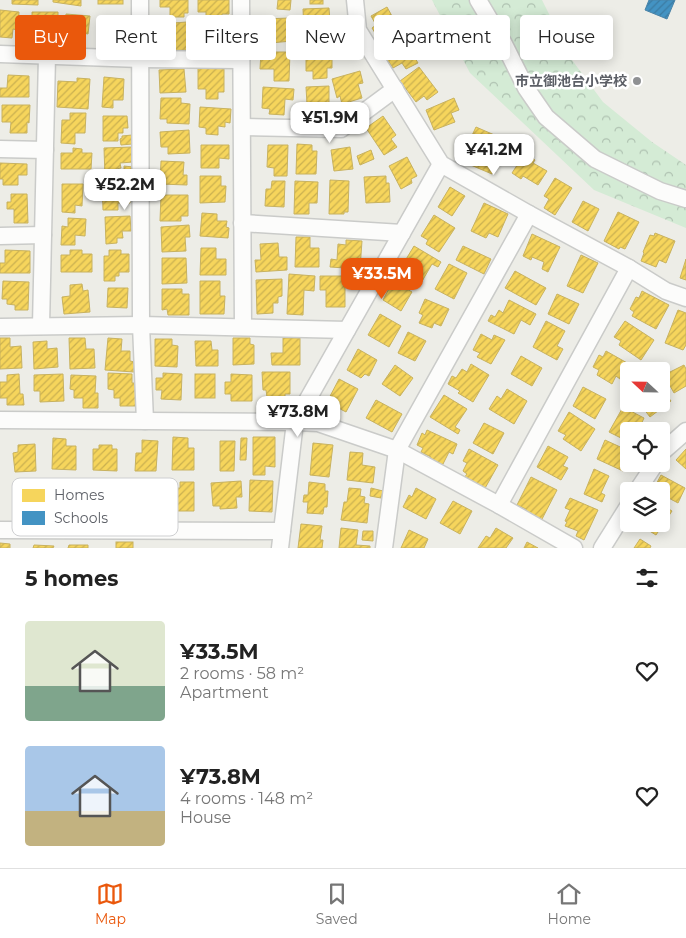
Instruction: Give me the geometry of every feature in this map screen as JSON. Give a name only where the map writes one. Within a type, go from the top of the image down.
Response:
[{"type":"street","points":[[140,0],[140,15]]},
{"type":"street","points":[[241,0],[241,15]]},
{"type":"street","points":[[355,0],[358,30],[441,164],[630,268],[666,291],[686,298]]},
{"type":"street","points":[[478,0],[503,42],[526,88],[546,117],[595,159],[660,191],[686,199]]},
{"type":"street","points":[[0,54],[15,55]]},
{"type":"street","points":[[42,326],[47,60]]},
{"type":"street","points":[[140,60],[141,325],[145,421]]},
{"type":"street","points":[[241,60],[243,327]]},
{"type":"street","points":[[242,127],[341,128],[395,89]]},
{"type":"street","points":[[0,149],[45,150]]},
{"type":"street","points":[[280,548],[295,422],[441,164]]},
{"type":"street","points":[[384,548],[397,450],[529,214]]},
{"type":"street","points":[[242,224],[402,233]]},
{"type":"street","points":[[0,236],[43,236]]},
{"type":"street","points":[[499,505],[630,268]]},
{"type":"street","points":[[0,327],[141,325],[347,330]]},
{"type":"street","points":[[0,420],[295,422],[318,424],[397,450],[574,548]]},
{"type":"street","points":[[670,445],[686,431]]},
{"type":"street","points":[[602,548],[620,519]]},
{"type":"street","points":[[178,531],[282,531]]},
{"type":"green space","points":[[432,0],[542,0],[550,15],[520,15],[520,60],[572,60],[603,102],[652,142],[686,165],[686,228],[594,190],[470,73],[463,60],[510,60],[510,15],[440,15]]},
{"type":"building: Homes","points":[[12,0],[38,0],[38,5],[12,4]]},
{"type":"building: Homes","points":[[53,0],[81,0],[81,6],[53,2]]},
{"type":"building: Homes","points":[[98,0],[123,0],[123,4],[98,4]]},
{"type":"building: Homes","points":[[160,0],[188,0],[188,13],[184,13],[184,17],[170,15],[170,7],[160,7]]},
{"type":"building: Homes","points":[[198,0],[229,0],[229,14],[206,15],[206,12],[198,12]]},
{"type":"building: Homes","points":[[278,0],[291,0],[290,10],[277,9]]},
{"type":"building: Homes","points":[[310,0],[323,0],[323,4],[310,4]]},
{"type":"building: Homes","points":[[387,7],[391,15],[374,15],[374,21],[371,16]]},
{"type":"building: Homes","points":[[329,8],[330,15],[303,15],[303,9]]},
{"type":"building: Homes","points":[[0,10],[19,12],[19,15],[15,15],[15,29],[13,29],[12,38],[0,37]]},
{"type":"building: Homes","points":[[32,12],[58,12],[58,15],[32,15]]},
{"type":"building: Homes","points":[[86,16],[90,16],[88,34],[86,34]]},
{"type":"building: Homes","points":[[276,18],[286,18],[286,42],[276,42]]},
{"type":"building: Homes","points":[[186,22],[186,50],[176,50],[176,23]]},
{"type":"building: Homes","points":[[276,52],[286,52],[286,60],[290,60],[289,81],[274,81],[274,69],[260,69],[261,60],[276,60]]},
{"type":"building: Homes","points":[[306,60],[332,60],[332,68],[327,68],[327,78],[313,79],[313,71],[306,71]]},
{"type":"building: Homes","points":[[384,60],[416,60],[418,63],[406,69],[402,63],[393,68],[389,62],[386,64]]},
{"type":"building: Homes","points":[[198,66],[224,66],[224,92],[218,92],[218,99],[206,99],[206,89],[198,89]]},
{"type":"building: Homes","points":[[419,67],[438,92],[427,100],[424,96],[416,102],[400,81]]},
{"type":"building: Homes","points":[[184,69],[186,92],[160,93],[159,70]]},
{"type":"building: Homes","points":[[360,71],[363,83],[358,84],[362,98],[342,104],[340,96],[337,98],[332,79]]},
{"type":"building: Homes","points":[[8,75],[29,76],[29,97],[0,97],[0,88],[7,88]]},
{"type":"building: Homes","points":[[104,77],[124,79],[123,100],[113,100],[113,108],[102,107]]},
{"type":"building: Homes","points":[[77,78],[90,79],[88,109],[57,107],[58,81],[77,82]]},
{"type":"building: Homes","points":[[329,86],[329,108],[310,108],[310,104],[307,104],[306,87]]},
{"type":"building: Homes","points":[[263,87],[294,89],[293,100],[285,99],[284,115],[269,114],[270,109],[262,108]]},
{"type":"building: Homes","points":[[161,98],[181,98],[181,103],[190,104],[189,124],[167,123],[167,119],[160,119]]},
{"type":"building: Homes","points":[[454,98],[459,110],[451,113],[455,122],[434,130],[426,110]]},
{"type":"building: Homes","points":[[2,105],[30,105],[27,133],[10,133],[11,122],[2,122]]},
{"type":"building: Homes","points":[[200,107],[231,109],[230,123],[225,122],[225,127],[218,126],[218,135],[206,134],[206,128],[199,127]]},
{"type":"building: Homes","points":[[70,113],[86,113],[85,133],[75,133],[75,144],[61,143],[62,120],[70,120]]},
{"type":"building: Homes","points":[[103,116],[127,116],[128,128],[123,128],[123,133],[118,133],[118,141],[103,141]]},
{"type":"building: Homes","points":[[383,116],[396,135],[391,139],[397,147],[384,155],[366,128]]},
{"type":"building: Homes","points":[[476,127],[499,137],[495,148],[501,151],[492,174],[466,163],[472,151],[466,148]]},
{"type":"building: Homes","points":[[189,130],[190,153],[168,154],[168,147],[161,147],[160,132]]},
{"type":"building: Homes","points":[[132,135],[132,144],[121,145],[120,139],[122,136]]},
{"type":"building: Homes","points":[[297,144],[312,145],[312,151],[317,151],[316,174],[296,174]]},
{"type":"building: Homes","points":[[201,145],[229,145],[229,159],[219,158],[219,168],[201,168]]},
{"type":"building: Homes","points":[[268,145],[288,145],[287,176],[274,176],[274,168],[267,167]]},
{"type":"building: Homes","points":[[132,147],[133,162],[120,163],[121,168],[116,169],[116,176],[105,177],[104,148]]},
{"type":"building: Homes","points":[[350,147],[353,169],[334,171],[331,150]]},
{"type":"building: Homes","points":[[73,148],[82,149],[82,153],[92,153],[91,169],[61,169],[61,153],[73,153]]},
{"type":"building: Homes","points":[[371,150],[374,159],[360,165],[357,156]]},
{"type":"building: Homes","points":[[525,153],[535,160],[533,163],[547,171],[538,185],[523,176],[521,179],[512,173]]},
{"type":"building: Homes","points":[[407,157],[417,176],[411,179],[412,183],[401,189],[389,166]]},
{"type":"building: Homes","points":[[161,161],[184,162],[183,175],[187,175],[187,185],[160,184]]},
{"type":"building: Homes","points":[[0,163],[27,164],[27,175],[18,175],[18,185],[3,185],[3,179],[0,179]]},
{"type":"building: Homes","points":[[124,166],[133,167],[133,178],[120,178],[121,171],[124,171]]},
{"type":"building: Homes","points":[[200,176],[221,176],[221,186],[226,186],[225,202],[200,203]]},
{"type":"building: Homes","points":[[386,176],[386,183],[389,183],[390,202],[366,203],[364,177]]},
{"type":"building: Homes","points":[[555,178],[572,188],[555,215],[544,208],[549,199],[544,196]]},
{"type":"building: Homes","points":[[330,180],[349,181],[348,212],[344,212],[344,214],[329,214]]},
{"type":"building: Homes","points":[[272,181],[285,181],[284,207],[265,206],[266,189],[271,189]]},
{"type":"building: Homes","points":[[295,181],[318,182],[317,203],[309,203],[309,214],[294,214]]},
{"type":"building: Homes","points":[[62,184],[83,184],[82,206],[75,205],[75,213],[62,212]]},
{"type":"building: Homes","points":[[102,184],[129,184],[130,203],[118,203],[118,210],[103,210]]},
{"type":"building: Homes","points":[[450,187],[465,196],[452,216],[438,207]]},
{"type":"building: Homes","points":[[11,194],[27,194],[28,223],[14,223],[14,209],[7,209],[7,202],[11,202]]},
{"type":"building: Homes","points":[[161,195],[188,195],[188,216],[181,216],[181,221],[160,221]]},
{"type":"building: Homes","points":[[583,201],[599,209],[588,231],[572,222]]},
{"type":"building: Homes","points":[[484,203],[508,214],[498,237],[489,233],[486,238],[471,231]]},
{"type":"building: Homes","points":[[618,212],[639,222],[625,249],[620,247],[619,249],[604,241]]},
{"type":"building: Homes","points":[[202,213],[217,214],[217,221],[227,221],[226,227],[229,228],[228,238],[200,236]]},
{"type":"building: Homes","points":[[434,215],[455,228],[439,252],[426,244],[428,240],[421,236]]},
{"type":"building: Homes","points":[[130,216],[131,231],[122,231],[123,238],[117,238],[117,243],[106,244],[105,217]]},
{"type":"building: Homes","points":[[68,218],[86,219],[85,236],[75,235],[75,245],[61,245],[62,226],[68,227]]},
{"type":"building: Homes","points":[[189,225],[190,237],[185,237],[186,251],[162,252],[161,227]]},
{"type":"building: Homes","points":[[655,233],[675,241],[666,263],[659,260],[656,267],[641,261],[650,235],[654,236]]},
{"type":"building: Homes","points":[[532,234],[560,247],[548,272],[542,269],[544,262],[532,257],[531,260],[523,256]]},
{"type":"building: Homes","points":[[296,237],[310,237],[310,248],[319,248],[319,267],[295,267]]},
{"type":"building: Homes","points":[[346,240],[362,241],[360,269],[330,267],[331,259],[337,260],[338,244],[346,245]]},
{"type":"building: Homes","points":[[278,243],[279,257],[287,257],[287,270],[256,272],[255,260],[261,260],[260,244]]},
{"type":"building: Homes","points":[[414,246],[441,262],[438,267],[432,264],[421,283],[399,271]]},
{"type":"building: Homes","points":[[463,246],[491,259],[484,274],[456,260]]},
{"type":"building: Homes","points":[[201,248],[216,248],[216,259],[226,259],[226,275],[200,275]]},
{"type":"building: Homes","points":[[5,250],[30,251],[30,273],[0,273],[0,263],[5,263]]},
{"type":"building: Homes","points":[[70,250],[82,250],[82,254],[92,254],[92,272],[61,272],[61,255],[70,255]]},
{"type":"building: Homes","points":[[109,250],[121,250],[121,254],[129,254],[129,272],[119,272],[119,276],[115,276],[115,281],[104,281],[104,256],[109,256]]},
{"type":"building: Homes","points":[[581,255],[598,263],[583,293],[567,286]]},
{"type":"building: Homes","points":[[162,258],[186,258],[187,283],[162,284]]},
{"type":"building: Homes","points":[[686,259],[686,280],[680,278]]},
{"type":"building: Homes","points":[[449,264],[467,273],[454,299],[435,289]]},
{"type":"building: Homes","points":[[515,271],[546,288],[536,305],[505,288]]},
{"type":"building: Homes","points":[[289,274],[315,276],[314,291],[304,290],[303,315],[287,314]]},
{"type":"building: Homes","points":[[320,276],[345,276],[345,307],[326,307],[326,290],[320,290]]},
{"type":"building: Homes","points":[[282,279],[282,296],[278,297],[278,303],[273,303],[273,313],[257,314],[256,280]]},
{"type":"building: Homes","points":[[3,281],[29,282],[28,310],[15,310],[15,305],[7,304],[7,299],[2,299]]},
{"type":"building: Homes","points":[[200,281],[220,281],[220,296],[225,296],[224,314],[200,314]]},
{"type":"building: Homes","points":[[393,281],[412,292],[401,311],[383,300]]},
{"type":"building: Homes","points":[[82,284],[83,291],[88,290],[90,312],[64,314],[62,297],[70,296],[70,285]]},
{"type":"building: Homes","points":[[108,288],[128,288],[127,308],[107,307]]},
{"type":"building: Homes","points":[[162,289],[182,289],[182,294],[189,294],[189,315],[168,315],[167,309],[162,310]]},
{"type":"building: Homes","points":[[642,291],[669,305],[656,329],[632,316],[634,312],[630,309],[636,297],[639,298]]},
{"type":"building: Homes","points":[[557,294],[579,304],[569,324],[548,314]]},
{"type":"building: Homes","points":[[425,299],[449,309],[441,326],[434,323],[432,328],[419,323],[423,315],[419,313]]},
{"type":"building: Homes","points":[[509,300],[536,314],[530,325],[521,320],[514,334],[488,321],[491,315],[495,317],[499,310],[503,313]]},
{"type":"building: Homes","points":[[678,310],[686,313],[686,345],[683,350],[665,343]]},
{"type":"building: Homes","points":[[380,314],[401,326],[389,347],[368,335]]},
{"type":"building: Homes","points":[[546,321],[565,331],[557,346],[563,349],[557,360],[533,347]]},
{"type":"building: Homes","points":[[625,321],[654,340],[641,360],[619,345],[621,341],[614,337]]},
{"type":"building: Homes","points":[[408,332],[426,341],[415,361],[398,353]]},
{"type":"building: Homes","points":[[481,334],[492,340],[494,335],[505,340],[491,364],[477,357],[480,353],[473,350]]},
{"type":"building: Homes","points":[[0,338],[10,338],[10,347],[21,346],[22,368],[0,369]]},
{"type":"building: Homes","points":[[69,338],[85,338],[86,349],[94,349],[95,368],[70,369]]},
{"type":"building: Homes","points":[[108,338],[122,339],[121,351],[130,351],[130,361],[135,362],[134,372],[105,370]]},
{"type":"building: Homes","points":[[233,338],[250,338],[250,344],[254,345],[254,364],[233,365]]},
{"type":"building: Homes","points":[[283,338],[300,338],[300,365],[272,365],[271,353],[283,353]]},
{"type":"building: Homes","points":[[155,339],[172,339],[172,345],[178,346],[177,367],[155,366]]},
{"type":"building: Homes","points":[[47,341],[47,349],[57,348],[58,367],[34,369],[33,342]]},
{"type":"building: Homes","points":[[195,341],[211,341],[212,350],[218,350],[218,366],[196,366]]},
{"type":"building: Homes","points":[[358,349],[377,360],[369,376],[365,374],[361,378],[347,370]]},
{"type":"building: Homes","points":[[606,351],[625,362],[620,362],[620,379],[616,376],[612,384],[597,375],[599,370],[593,367],[599,355],[603,357]]},
{"type":"building: Homes","points":[[521,356],[542,368],[532,386],[511,374]]},
{"type":"building: Homes","points":[[471,364],[489,375],[473,402],[448,384],[452,376],[456,378],[462,369],[467,372]]},
{"type":"building: Homes","points":[[395,365],[413,378],[400,396],[382,384]]},
{"type":"building: Homes","points":[[684,365],[686,369],[686,386],[674,393],[670,386],[670,372]]},
{"type":"building: Homes","points":[[262,372],[290,372],[290,394],[285,394],[285,407],[276,407],[275,397],[267,397],[266,390],[263,390]]},
{"type":"building: Homes","points":[[108,373],[132,374],[132,383],[137,383],[136,406],[120,406],[120,398],[114,398],[114,390],[108,389]]},
{"type":"building: Homes","points":[[163,373],[182,374],[181,400],[161,399],[162,390],[156,390],[156,378],[163,378]]},
{"type":"building: Homes","points":[[19,374],[20,394],[23,394],[24,405],[7,405],[7,398],[0,398],[0,382],[7,382],[7,375]]},
{"type":"building: Homes","points":[[63,374],[64,401],[40,402],[40,391],[34,391],[34,375]]},
{"type":"building: Homes","points":[[195,374],[215,374],[215,398],[195,398]]},
{"type":"building: Homes","points":[[231,374],[252,375],[252,401],[231,401],[231,394],[225,394],[225,382],[231,382]]},
{"type":"building: Homes","points":[[71,375],[96,376],[95,393],[98,393],[98,408],[83,408],[83,398],[74,398],[74,390],[70,389]]},
{"type":"building: Homes","points":[[339,379],[358,389],[346,412],[327,402]]},
{"type":"building: Homes","points":[[583,387],[606,399],[595,419],[573,406]]},
{"type":"building: Homes","points":[[507,389],[527,401],[514,424],[489,409],[497,396],[501,399]]},
{"type":"building: Homes","points":[[444,395],[467,409],[455,427],[460,430],[458,434],[430,417]]},
{"type":"building: Homes","points":[[376,400],[402,414],[392,432],[366,418]]},
{"type":"building: Homes","points":[[569,412],[595,429],[581,451],[563,439],[566,435],[558,431]]},
{"type":"building: Homes","points":[[620,412],[633,412],[644,418],[642,422],[620,422],[620,438],[609,432]]},
{"type":"building: Homes","points":[[646,412],[657,412],[650,417]]},
{"type":"building: Homes","points":[[484,423],[504,433],[493,454],[473,443]]},
{"type":"building: Homes","points":[[427,430],[457,444],[453,454],[449,452],[442,466],[430,460],[431,457],[421,452],[423,448],[417,445],[422,433],[425,435]]},
{"type":"building: Homes","points":[[173,437],[188,438],[188,448],[194,448],[194,470],[172,470]]},
{"type":"building: Homes","points":[[253,437],[275,437],[275,467],[265,466],[265,475],[253,475]]},
{"type":"building: Homes","points":[[53,438],[66,439],[66,446],[76,446],[76,470],[52,469]]},
{"type":"building: Homes","points":[[241,438],[247,438],[246,460],[240,460]]},
{"type":"building: Homes","points":[[142,440],[158,441],[156,471],[135,471],[136,453],[142,453]]},
{"type":"building: Homes","points":[[605,440],[620,447],[620,470],[597,459]]},
{"type":"building: Homes","points":[[220,441],[235,441],[234,471],[220,471]]},
{"type":"building: Homes","points":[[313,443],[333,445],[329,477],[310,475]]},
{"type":"building: Homes","points":[[35,444],[36,471],[15,472],[13,453],[18,452],[18,445]]},
{"type":"building: Homes","points":[[99,445],[112,445],[112,449],[117,449],[117,471],[93,470],[93,449],[99,449]]},
{"type":"building: Homes","points":[[548,446],[568,457],[563,466],[568,468],[561,480],[537,467]]},
{"type":"building: Homes","points":[[469,449],[498,465],[484,490],[464,478],[467,474],[463,471],[467,463],[463,461]]},
{"type":"building: Homes","points":[[686,449],[686,469],[676,460]]},
{"type":"building: Homes","points":[[350,452],[363,453],[362,465],[375,467],[373,483],[347,480]]},
{"type":"building: Homes","points":[[594,469],[609,476],[601,493],[605,495],[602,502],[584,494]]},
{"type":"building: Homes","points":[[661,475],[685,488],[678,503],[670,499],[670,482],[657,482]]},
{"type":"building: Homes","points":[[531,477],[557,490],[541,521],[524,512],[526,509],[517,505]]},
{"type":"building: Homes","points":[[250,480],[273,481],[272,512],[249,511]]},
{"type":"building: Homes","points":[[241,481],[242,497],[236,497],[237,508],[220,509],[220,506],[213,506],[211,483]]},
{"type":"building: Homes","points":[[180,482],[194,482],[194,511],[178,511],[178,488],[180,488]]},
{"type":"building: Homes","points":[[309,482],[325,484],[325,491],[328,491],[327,507],[324,507],[323,514],[307,513],[308,502],[303,502],[304,495],[308,495]]},
{"type":"building: Homes","points":[[349,488],[361,489],[360,496],[365,497],[364,503],[369,504],[367,523],[341,520]]},
{"type":"building: Homes","points":[[371,488],[383,491],[381,498],[370,496]]},
{"type":"building: Homes","points":[[416,488],[436,499],[426,519],[403,507],[409,495],[412,497]]},
{"type":"building: Homes","points":[[570,498],[598,510],[584,540],[576,536],[578,531],[565,526],[570,510],[565,508]]},
{"type":"building: Homes","points":[[453,501],[472,511],[460,534],[440,523]]},
{"type":"building: Homes","points":[[301,524],[322,526],[320,540],[323,540],[322,548],[298,548]]},
{"type":"building: Homes","points":[[341,528],[358,530],[356,545],[370,546],[370,548],[339,548]]},
{"type":"building: Homes","points":[[496,528],[513,538],[506,548],[478,548],[486,536],[490,538]]},
{"type":"building: Homes","points":[[409,530],[428,539],[424,548],[401,548]]},
{"type":"building: Homes","points":[[363,531],[373,531],[373,541],[362,540]]},
{"type":"building: Homes","points":[[640,539],[651,546],[650,548],[634,548]]},
{"type":"building: Homes","points":[[116,542],[133,542],[133,548],[116,548]]},
{"type":"building: Homes","points":[[527,542],[538,548],[524,548]]},
{"type":"building: Homes","points":[[0,543],[10,544],[10,548],[0,548]]},
{"type":"building: Homes","points":[[34,545],[54,546],[53,548],[33,548]]},
{"type":"building: Homes","points":[[69,545],[88,545],[88,548],[68,548]]},
{"type":"building: Schools","points":[[649,0],[675,0],[667,19],[645,10]]},
{"type":"place","name":"市立御池台小学校","points":[[637,81]]}]
